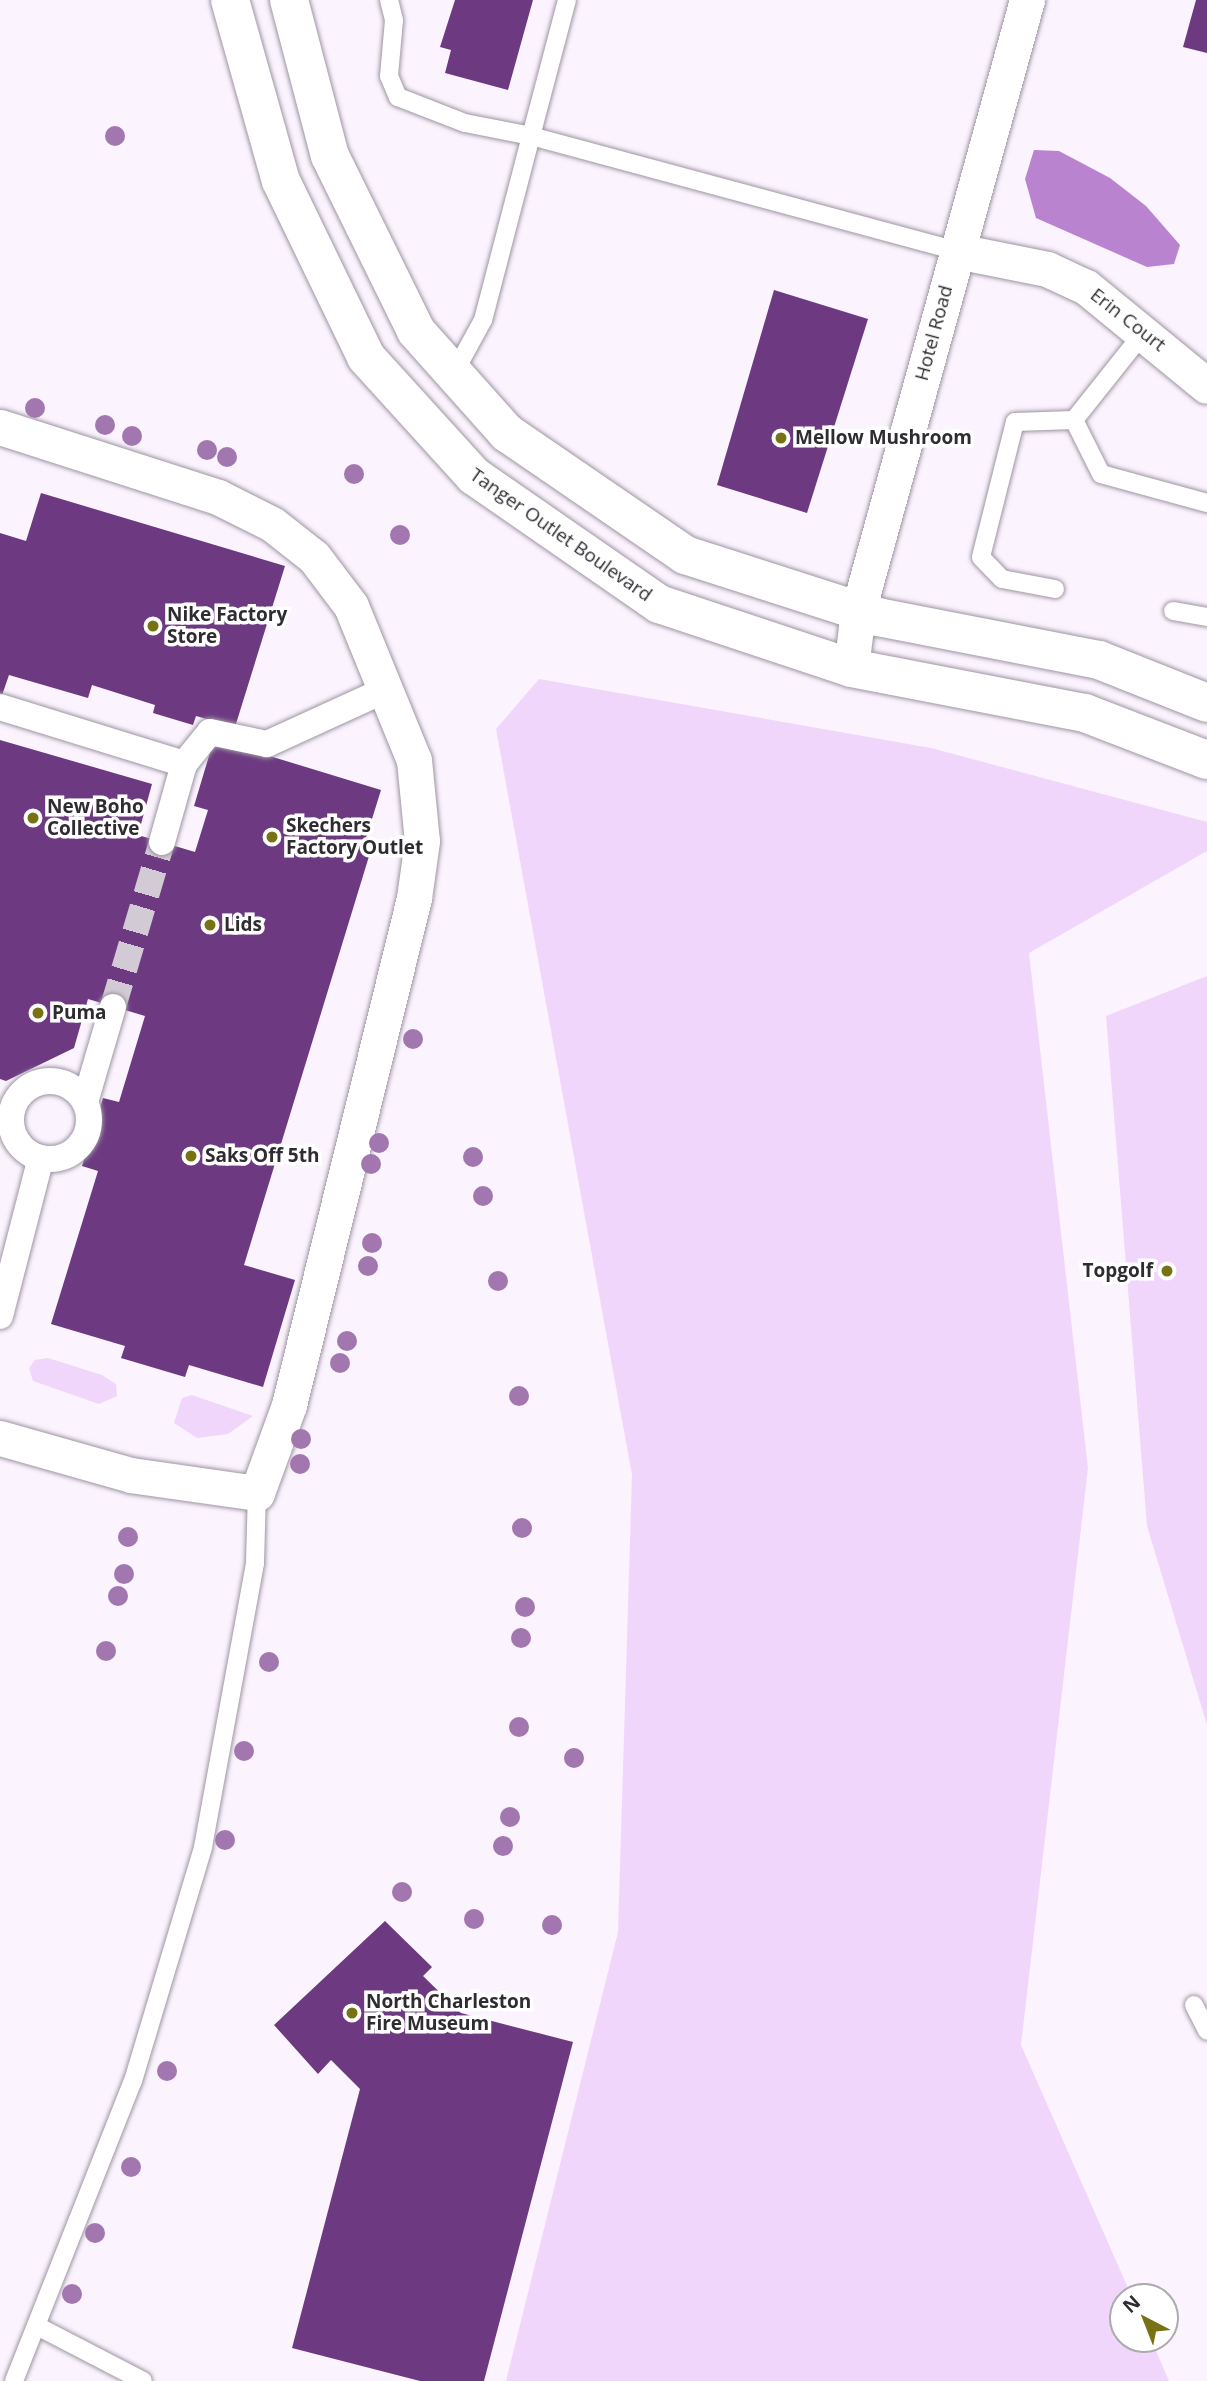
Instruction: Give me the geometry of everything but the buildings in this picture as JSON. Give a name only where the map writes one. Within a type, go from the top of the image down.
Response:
[{"type":"street","name":"Tanger Outlet Boulevard","points":[[230,0],[281,181],[366,357],[474,476],[659,604],[851,668],[1085,713],[1207,760]]},
{"type":"street","points":[[289,0],[330,156],[416,331],[507,433],[685,555],[858,611],[1099,660],[1207,703]]},
{"type":"street","name":"Hotel Road","points":[[851,668],[858,611],[1027,0]]},
{"type":"street","name":"Erin Court","points":[[957,251],[1047,269],[1086,287],[1207,386]]},
{"type":"street","points":[[0,427],[218,497],[272,524],[314,557],[351,606],[414,760],[422,841],[414,898],[289,1405],[257,1493],[131,1475],[0,1438]]},
{"type":"street","points":[[162,842],[184,764],[211,732],[267,744],[385,690]]},
{"type":"street","points":[[0,708],[184,764]]},
{"type":"street","points":[[85,1102],[69,1085],[46,1080],[24,1090],[6,1110],[17,1141],[41,1158],[54,1159],[77,1149],[89,1127],[85,1102],[113,1007]]},
{"type":"street","points":[[0,1316],[41,1158]]},
{"type":"lane","points":[[389,0],[394,20],[389,76],[398,97],[465,123],[531,136],[957,251]]},
{"type":"lane","points":[[454,373],[483,320],[567,0]]},
{"type":"lane","points":[[1055,589],[1002,579],[981,557],[991,506],[1014,422],[1074,420],[1144,332]]},
{"type":"lane","points":[[1074,420],[1101,474],[1207,503]]},
{"type":"lane","points":[[1173,611],[1207,617]]},
{"type":"lane","points":[[14,2381],[133,2081],[203,1847],[255,1563],[257,1493]]},
{"type":"lane","points":[[1194,2005],[1207,2031]]},
{"type":"lane","points":[[37,2326],[143,2381]]},
{"type":"shaded area","points":[[1034,150],[1059,151],[1110,178],[1146,206],[1180,245],[1174,264],[1147,267],[1036,218],[1025,179]]},
{"type":"shaded area","points":[[539,679],[931,748],[1207,822],[1207,851],[1029,953],[1088,1468],[1021,2045],[1126,2283],[1109,2283],[1109,2353],[1157,2353],[1169,2381],[506,2381],[618,1932],[632,1475],[496,729]]},
{"type":"shaded area","name":"Topgolf","points":[[1207,976],[1207,1725],[1147,1526],[1106,1016]]},
{"type":"shaded area","points":[[48,1358],[102,1375],[116,1384],[117,1396],[99,1404],[33,1381],[29,1368],[35,1360]]},
{"type":"shaded area","points":[[192,1395],[253,1416],[228,1434],[197,1438],[174,1423],[182,1398]]},
{"type":"tunnel","points":[[113,1007],[162,842]]},
{"type":"place","name":"Mellow Mushroom","points":[[781,438]]},
{"type":"place","name":"Nike Factory Store","points":[[153,626]]},
{"type":"place","name":"New Boho Collective","points":[[33,818]]},
{"type":"place","name":"Skechers Factory Outlet","points":[[272,837]]},
{"type":"place","name":"Lids","points":[[210,925]]},
{"type":"place","name":"Puma","points":[[38,1013]]},
{"type":"place","name":"Saks Off 5th","points":[[191,1156]]},
{"type":"place","name":"Topgolf","points":[[1167,1271]]},
{"type":"place","name":"North Charleston Fire Museum","points":[[352,2013]]}]
